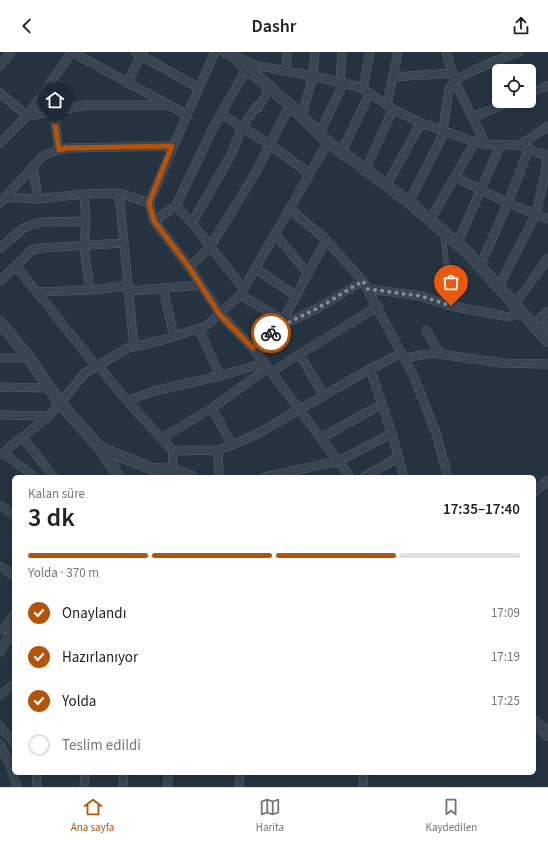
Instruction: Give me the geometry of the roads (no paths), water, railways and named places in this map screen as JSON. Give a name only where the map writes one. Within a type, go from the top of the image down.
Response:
[{"type":"street","points":[[0,66],[11,52]]},
{"type":"street","points":[[0,143],[27,116],[72,52],[187,115]]},
{"type":"street","points":[[215,52],[172,146],[149,203],[154,221],[189,267],[220,315],[253,348],[349,475]]},
{"type":"street","points":[[286,71],[287,52]]},
{"type":"street","points":[[301,118],[313,76],[314,52]]},
{"type":"street","points":[[319,134],[341,83],[342,52]]},
{"type":"street","points":[[340,153],[367,91],[370,52]]},
{"type":"street","points":[[365,171],[390,106],[393,77],[398,52]]},
{"type":"street","points":[[446,52],[455,82],[486,145]]},
{"type":"street","points":[[409,202],[444,131],[449,89],[462,77],[519,52]]},
{"type":"street","points":[[127,83],[139,53],[199,88]]},
{"type":"street","points":[[230,54],[255,65],[313,76],[367,91],[421,123],[475,142],[486,145],[500,146],[520,145],[538,153],[548,155],[536,214],[500,286]]},
{"type":"street","points":[[230,54],[290,105],[301,118],[340,153],[409,202],[457,244],[500,286],[519,308],[540,327],[548,341]]},
{"type":"street","points":[[154,221],[176,206],[221,114],[247,68]]},
{"type":"street","points":[[393,77],[452,73]]},
{"type":"street","points":[[536,91],[548,85]]},
{"type":"street","points":[[192,224],[231,155],[242,127],[256,107],[258,108],[270,88]]},
{"type":"street","points":[[0,92],[27,116]]},
{"type":"street","points":[[27,116],[87,105],[170,105]]},
{"type":"street","points":[[189,267],[210,248],[256,172],[290,105]]},
{"type":"street","points":[[473,118],[496,108]]},
{"type":"street","points":[[54,111],[59,150]]},
{"type":"street","points":[[221,114],[269,144],[310,174]]},
{"type":"street","points":[[386,186],[421,123]]},
{"type":"street","points":[[520,145],[548,126]]},
{"type":"street","points":[[32,475],[2,452],[49,416],[85,373],[128,348],[206,326],[220,315],[242,292],[328,142]]},
{"type":"street","points":[[430,220],[475,142]]},
{"type":"street","points":[[3,200],[43,156],[59,150],[67,148],[172,146]]},
{"type":"street","points":[[457,244],[500,146]]},
{"type":"street","points":[[480,266],[508,203],[529,148]]},
{"type":"street","points":[[33,167],[38,199]]},
{"type":"street","points":[[455,177],[508,203],[548,219]]},
{"type":"street","points":[[3,200],[118,193],[149,203]]},
{"type":"street","points":[[118,193],[134,347]]},
{"type":"street","points":[[84,194],[86,221],[84,246],[90,290]]},
{"type":"street","points":[[176,206],[192,224],[242,292],[283,320]]},
{"type":"street","points":[[290,209],[326,240],[363,281],[368,289],[414,377],[436,433],[447,475]]},
{"type":"street","points":[[0,248],[26,227],[41,222],[86,221]]},
{"type":"street","points":[[275,234],[308,274]]},
{"type":"street","points":[[253,348],[277,328],[283,320],[326,240]]},
{"type":"street","points":[[0,281],[32,250],[41,248],[124,243]]},
{"type":"street","points":[[368,289],[421,296],[451,306],[509,317],[519,308],[548,258]]},
{"type":"street","points":[[16,266],[127,402],[173,451],[172,470]]},
{"type":"street","points":[[255,268],[296,296]]},
{"type":"street","points":[[277,328],[318,308],[363,281]]},
{"type":"street","points":[[37,292],[164,288],[201,285]]},
{"type":"street","points":[[164,288],[174,336]]},
{"type":"street","points":[[162,438],[212,408],[268,368],[300,354],[378,306]]},
{"type":"street","points":[[540,327],[548,310]]},
{"type":"street","points":[[0,322],[29,358],[60,403],[100,448],[118,475]]},
{"type":"street","points":[[199,328],[220,376]]},
{"type":"street","points":[[426,330],[440,354]]},
{"type":"street","points":[[173,451],[218,450],[232,445],[255,435],[370,369],[403,356],[434,353],[501,363],[548,364]]},
{"type":"street","points":[[300,354],[324,396]]},
{"type":"street","points":[[0,358],[29,358]]},
{"type":"street","points":[[127,402],[154,391],[220,376],[268,368]]},
{"type":"street","points":[[370,369],[392,433],[404,475]]},
{"type":"street","points":[[0,387],[50,388]]},
{"type":"street","points":[[321,438],[382,404]]},
{"type":"street","points":[[212,408],[232,445]]},
{"type":"street","points":[[0,415],[49,416]]},
{"type":"street","points":[[281,475],[339,461],[392,433]]},
{"type":"street","points":[[22,438],[52,475]]},
{"type":"street","points":[[100,448],[153,469],[172,470],[186,475]]},
{"type":"street","points":[[218,450],[219,475]]},
{"type":"street","points":[[368,475],[399,457]]},
{"type":"street","points":[[536,490],[548,480]]},
{"type":"street","points":[[0,505],[12,514]]},
{"type":"street","points":[[0,566],[12,575]]},
{"type":"street","points":[[0,652],[12,620]]},
{"type":"street","points":[[0,695],[12,686]]},
{"type":"street","points":[[536,723],[548,735]]},
{"type":"street","points":[[0,726],[12,741]]},
{"type":"street","points":[[1,749],[12,771]]},
{"type":"street","points":[[13,775],[17,787]]},
{"type":"street","points":[[36,775],[37,787]]},
{"type":"street","points":[[84,787],[85,775]]},
{"type":"street","points":[[123,787],[124,775]]},
{"type":"street","points":[[167,787],[169,775]]},
{"type":"street","points":[[239,787],[240,775]]},
{"type":"street","points":[[362,787],[364,775]]},
{"type":"lane","points":[[443,232],[451,306]]}]
